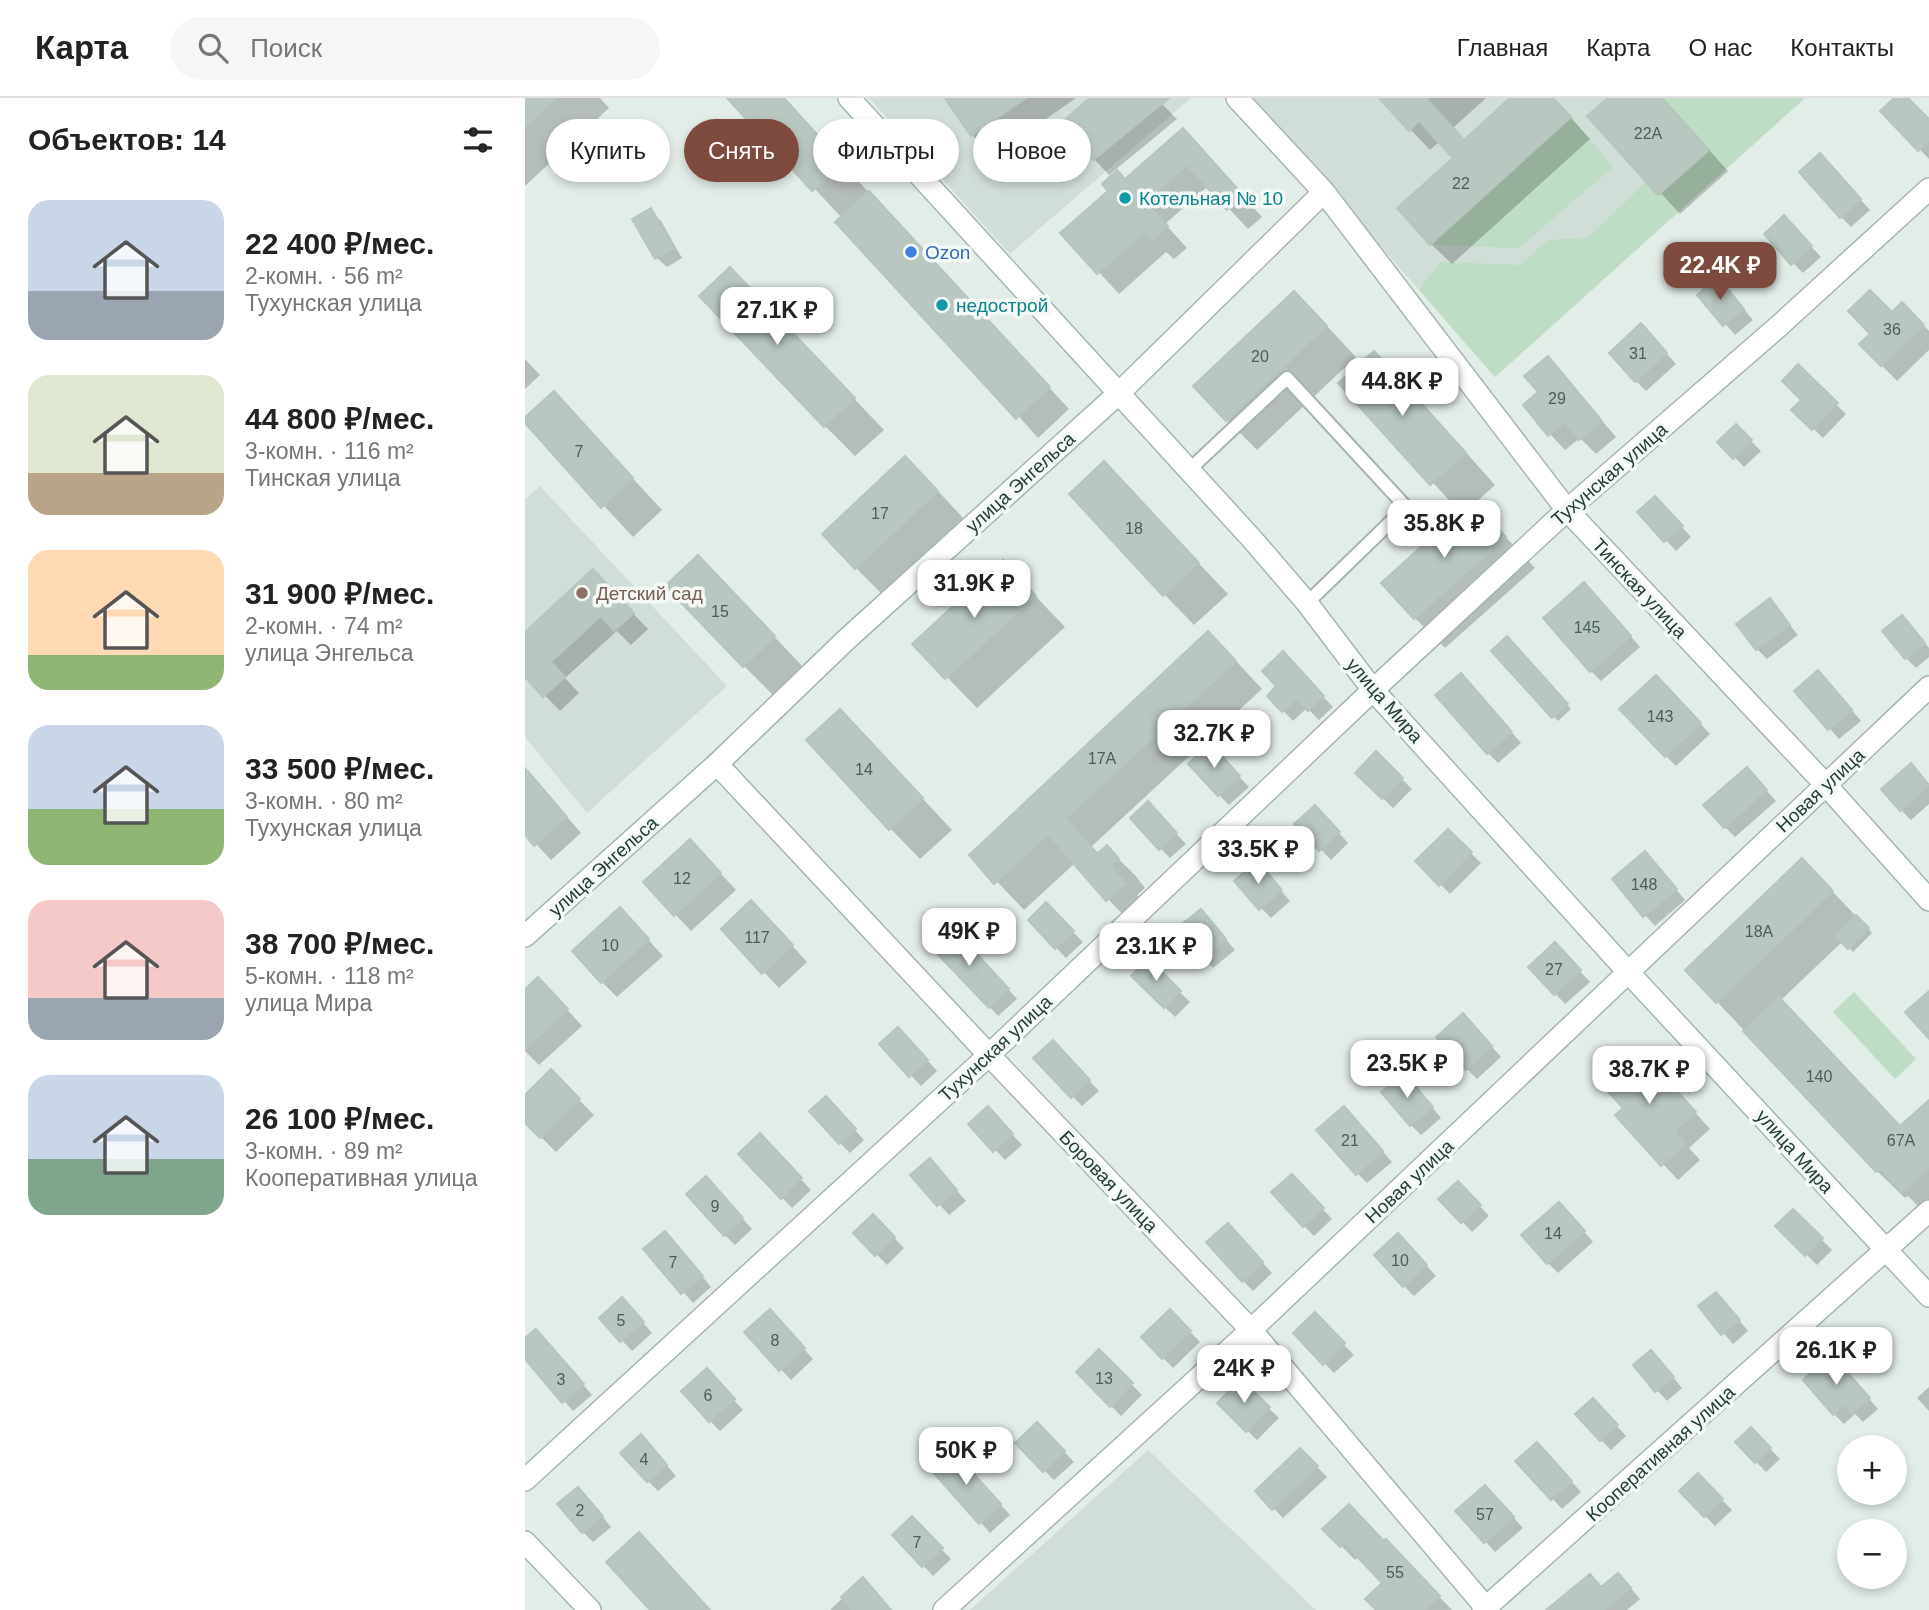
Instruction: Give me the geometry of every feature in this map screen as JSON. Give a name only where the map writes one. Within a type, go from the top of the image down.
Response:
[{"type":"street","name":"улица Мира","points":[[849,98],[1307,603],[1373,690],[1629,973],[1929,1296]]},
{"type":"street","name":"Тинская улица","points":[[1237,98],[1324,192],[1567,510],[1825,784],[1929,900]]},
{"type":"street","name":"Тухунская улица","points":[[525,1480],[989,1055],[1373,690],[1567,510],[1780,325],[1929,189]]},
{"type":"street","name":"улица Энгельса","points":[[525,936],[717,764],[847,639],[1118,394],[1324,192]]},
{"type":"street","name":"Новая улица","points":[[944,1610],[1251,1330],[1929,687]]},
{"type":"street","name":"Боровая улица","points":[[717,764],[1251,1330],[1486,1609]]},
{"type":"street","name":"Кооперативная улица","points":[[1486,1609],[1929,1211]]},
{"type":"street","points":[[525,1542],[590,1610]]},
{"type":"lane","points":[[1189,470],[1287,378],[1406,507],[1307,603]]},
{"type":"shaded area","points":[[869,98],[1191,98],[1010,254],[945,182],[959,182],[959,119],[888,119]]},
{"type":"shaded area","points":[[1251,98],[1805,98],[1495,377]]},
{"type":"shaded area","name":"Детский сад","points":[[540,486],[727,686],[587,813],[525,737],[525,499]]},
{"type":"shaded area","points":[[1148,1450],[1316,1610],[970,1610]]},
{"type":"green space","points":[[1662,98],[1805,98],[1495,377],[1420,291],[1424,282],[1441,262],[1520,265],[1548,240],[1587,238],[1646,182],[1659,195],[1709,150]]},
{"type":"green space","points":[[1571,117],[1613,167],[1519,248],[1430,245]]},
{"type":"green space","points":[[1854,992],[1916,1059],[1895,1079],[1833,1012]]},
{"type":"building","points":[[525,98],[556,98],[525,127]]},
{"type":"building","points":[[727,98],[784,98],[813,130],[813,182],[822,182],[812,191],[799,177],[799,119],[746,119]]},
{"type":"building","points":[[945,98],[1026,98],[996,119],[973,119],[971,136]]},
{"type":"building","points":[[1090,98],[1169,98],[1093,160],[1091,119],[1066,119]]},
{"type":"building","points":[[1379,98],[1426,98],[1464,140],[1510,98],[1553,98],[1571,117],[1430,245],[1397,208],[1453,158],[1419,121],[1409,131]]},
{"type":"building","points":[[1608,98],[1662,98],[1709,150],[1658,195],[1587,116]]},
{"type":"building","points":[[1894,98],[1908,98],[1929,119],[1929,140],[1918,151],[1880,111]]},
{"type":"building","name":"Котельная № 10","points":[[1183,128],[1243,195],[1227,210],[1187,165],[1146,202],[1168,226],[1152,240],[1145,232],[1097,274],[1060,233],[1108,191],[1102,184],[1117,170],[1125,179]]},
{"type":"building","points":[[1820,153],[1861,199],[1840,218],[1799,172]]},
{"type":"building","name":"недострой","points":[[869,191],[1050,387],[1016,419],[835,222]]},
{"type":"building","points":[[651,208],[674,248],[655,259],[632,219]]},
{"type":"building","points":[[1784,215],[1812,246],[1791,265],[1764,234]]},
{"type":"building","points":[[730,267],[855,398],[824,427],[699,296]]},
{"type":"building","points":[[1718,277],[1744,309],[1723,326],[1697,295]]},
{"type":"building","points":[[1870,290],[1892,312],[1902,302],[1924,325],[1881,366],[1859,344],[1870,334],[1848,311]]},
{"type":"building","points":[[1294,291],[1327,326],[1226,421],[1193,386]]},
{"type":"building","points":[[1641,323],[1667,353],[1635,382],[1609,353]]},
{"type":"building","points":[[1374,351],[1466,453],[1430,485],[1338,383]]},
{"type":"building","points":[[1548,356],[1602,421],[1579,440],[1565,422],[1548,436],[1523,405],[1538,392],[1524,376]]},
{"type":"building","points":[[1798,364],[1838,403],[1812,430],[1791,410],[1801,400],[1782,381]]},
{"type":"building","points":[[554,391],[633,478],[601,508],[525,423],[525,417]]},
{"type":"building","points":[[1736,424],[1752,440],[1733,459],[1717,442]]},
{"type":"building","points":[[905,456],[938,491],[855,569],[822,534]]},
{"type":"building","points":[[1104,461],[1199,563],[1163,596],[1069,494]]},
{"type":"building","points":[[1655,496],[1683,526],[1664,542],[1637,512]]},
{"type":"building","points":[[1473,500],[1506,537],[1414,619],[1381,583]]},
{"type":"building","points":[[698,555],[775,636],[743,667],[665,586]]},
{"type":"building","points":[[1003,560],[1036,596],[945,679],[912,644]]},
{"type":"building","points":[[593,569],[634,613],[614,631],[601,616],[551,662],[565,677],[543,697],[525,677],[525,632]]},
{"type":"building","points":[[1584,582],[1631,636],[1590,672],[1543,618]]},
{"type":"building","points":[[1770,598],[1790,625],[1756,650],[1736,624]]},
{"type":"building","points":[[1902,615],[1925,643],[1905,659],[1882,631]]},
{"type":"building","points":[[1208,631],[1236,661],[1066,818],[1097,854],[1107,845],[1119,859],[1111,866],[1126,884],[1106,901],[1048,834],[994,884],[969,855]]},
{"type":"building","points":[[1507,636],[1568,704],[1552,718],[1491,651]]},
{"type":"building","points":[[1283,651],[1324,696],[1308,711],[1296,699],[1282,712],[1267,696],[1276,686],[1262,671]]},
{"type":"building","points":[[1818,670],[1852,710],[1828,730],[1794,691]]},
{"type":"building","points":[[1461,673],[1512,732],[1487,754],[1435,695]]},
{"type":"building","points":[[1656,675],[1701,723],[1665,757],[1619,709]]},
{"type":"building","points":[[840,709],[923,798],[889,830],[806,740]]},
{"type":"building","points":[[1210,743],[1240,776],[1218,796],[1188,764]]},
{"type":"building","points":[[1376,751],[1403,778],[1382,799],[1355,773]]},
{"type":"building","points":[[1911,763],[1929,785],[1900,811],[1881,789]]},
{"type":"building","points":[[1747,767],[1767,790],[1724,828],[1703,805]]},
{"type":"building","points":[[525,768],[567,817],[534,846],[525,835]]},
{"type":"building","points":[[1148,801],[1177,833],[1159,850],[1130,818]]},
{"type":"building","points":[[1315,805],[1340,832],[1319,851],[1294,824]]},
{"type":"building","points":[[1448,829],[1472,852],[1439,886],[1415,861]]},
{"type":"building","points":[[690,839],[721,873],[674,916],[643,882]]},
{"type":"building","points":[[1645,851],[1677,889],[1643,917],[1612,879]]},
{"type":"building","points":[[1802,858],[1833,891],[1716,1003],[1685,970]]},
{"type":"building","points":[[1257,861],[1282,890],[1259,910],[1234,881]]},
{"type":"building","points":[[751,900],[793,945],[762,974],[721,929]]},
{"type":"building","points":[[1046,902],[1074,931],[1055,949],[1028,920]]},
{"type":"building","points":[[620,907],[649,939],[601,983],[572,951]]},
{"type":"building","points":[[1201,909],[1226,939],[1202,960],[1176,929]]},
{"type":"building","points":[[1856,915],[1869,928],[1848,949],[1835,936]]},
{"type":"building","points":[[943,928],[971,956],[975,952],[1009,989],[989,1008],[927,943]]},
{"type":"building","points":[[1555,942],[1581,970],[1554,995],[1528,967]]},
{"type":"building","points":[[1148,958],[1181,991],[1164,1008],[1131,976]]},
{"type":"building","points":[[538,977],[568,1009],[525,1049],[525,989]]},
{"type":"building","points":[[1929,991],[1929,1039],[1905,1012]]},
{"type":"building","points":[[1779,997],[1900,1126],[1929,1100],[1929,1167],[1902,1193],[1880,1169],[1876,1172],[1743,1031]]},
{"type":"building","points":[[1463,1013],[1492,1046],[1466,1070],[1436,1037]]},
{"type":"building","points":[[898,1027],[928,1060],[909,1077],[879,1044]]},
{"type":"building","points":[[1053,1040],[1090,1080],[1071,1098],[1033,1058]]},
{"type":"building","points":[[1638,1049],[1696,1112],[1675,1131],[1686,1144],[1661,1166],[1615,1115],[1623,1108],[1600,1083]]},
{"type":"building","points":[[551,1069],[580,1099],[540,1138],[525,1123],[525,1095]]},
{"type":"building","points":[[1404,1073],[1433,1107],[1410,1126],[1381,1092]]},
{"type":"building","points":[[826,1096],[856,1129],[839,1144],[809,1111]]},
{"type":"building","points":[[988,1106],[1013,1134],[993,1152],[968,1124]]},
{"type":"building","points":[[1344,1106],[1383,1151],[1356,1175],[1316,1130]]},
{"type":"building","points":[[760,1133],[802,1178],[781,1199],[738,1154]]},
{"type":"building","points":[[930,1158],[957,1190],[937,1206],[910,1175]]},
{"type":"building","points":[[1292,1174],[1324,1208],[1303,1227],[1271,1192]]},
{"type":"building","points":[[706,1176],[743,1218],[724,1236],[686,1194]]},
{"type":"building","points":[[1458,1181],[1481,1205],[1461,1223],[1438,1199]]},
{"type":"building","points":[[1559,1202],[1585,1231],[1547,1264],[1521,1235]]},
{"type":"building","points":[[1793,1209],[1823,1238],[1805,1256],[1775,1226]]},
{"type":"building","points":[[873,1214],[895,1237],[875,1256],[853,1233]]},
{"type":"building","points":[[1228,1223],[1263,1262],[1242,1282],[1206,1242]]},
{"type":"building","points":[[665,1231],[703,1276],[681,1294],[643,1249]]},
{"type":"building","points":[[1398,1233],[1427,1265],[1403,1287],[1374,1255]]},
{"type":"building","points":[[1716,1292],[1740,1320],[1721,1335],[1698,1306]]},
{"type":"building","points":[[622,1297],[644,1322],[620,1342],[599,1318]]},
{"type":"building","points":[[770,1309],[805,1348],[779,1371],[744,1332]]},
{"type":"building","points":[[1170,1309],[1191,1331],[1162,1359],[1141,1337]]},
{"type":"building","points":[[1315,1312],[1345,1343],[1323,1365],[1293,1333]]},
{"type":"building","points":[[536,1329],[584,1384],[562,1403],[525,1359],[525,1338]]},
{"type":"building","points":[[1099,1349],[1133,1383],[1110,1407],[1076,1372]]},
{"type":"building","points":[[1651,1350],[1674,1377],[1655,1392],[1633,1365]]},
{"type":"building","points":[[1832,1355],[1870,1398],[1852,1414],[1844,1405],[1833,1415],[1803,1380]]},
{"type":"building","points":[[707,1368],[735,1399],[709,1422],[681,1391]]},
{"type":"building","points":[[1241,1379],[1270,1407],[1246,1432],[1217,1403]]},
{"type":"building","points":[[1593,1398],[1618,1425],[1600,1441],[1575,1414]]},
{"type":"building","points":[[1037,1422],[1065,1451],[1043,1472],[1015,1443]]},
{"type":"building","points":[[1751,1427],[1771,1448],[1755,1463],[1735,1442]]},
{"type":"building","points":[[641,1434],[667,1465],[647,1482],[620,1453]]},
{"type":"building","points":[[1537,1442],[1572,1481],[1551,1500],[1515,1461]]},
{"type":"building","points":[[1300,1448],[1318,1466],[1272,1510],[1255,1491]]},
{"type":"building","points":[[953,1451],[1001,1504],[979,1524],[931,1470]]},
{"type":"building","points":[[1698,1473],[1723,1499],[1704,1517],[1679,1491]]},
{"type":"building","points":[[1485,1485],[1514,1517],[1484,1543],[1455,1511]]},
{"type":"building","points":[[578,1487],[603,1516],[582,1533],[557,1504]]},
{"type":"building","points":[[1349,1504],[1440,1596],[1426,1610],[1376,1610],[1365,1599],[1382,1583],[1344,1543],[1340,1547],[1322,1529]]},
{"type":"building","points":[[912,1516],[943,1548],[922,1567],[892,1535]]},
{"type":"building","points":[[639,1532],[710,1610],[650,1610],[606,1562]]},
{"type":"building","points":[[1618,1573],[1631,1588],[1605,1610],[1546,1610],[1590,1574],[1601,1587]]},
{"type":"building","points":[[863,1577],[891,1610],[852,1610],[841,1597]]},
{"type":"place","name":"Котельная № 10","points":[[1125,198]]},
{"type":"place","name":"Ozon","points":[[911,252]]},
{"type":"place","name":"недострой","points":[[942,305]]},
{"type":"place","name":"Детский сад","points":[[582,593]]}]
